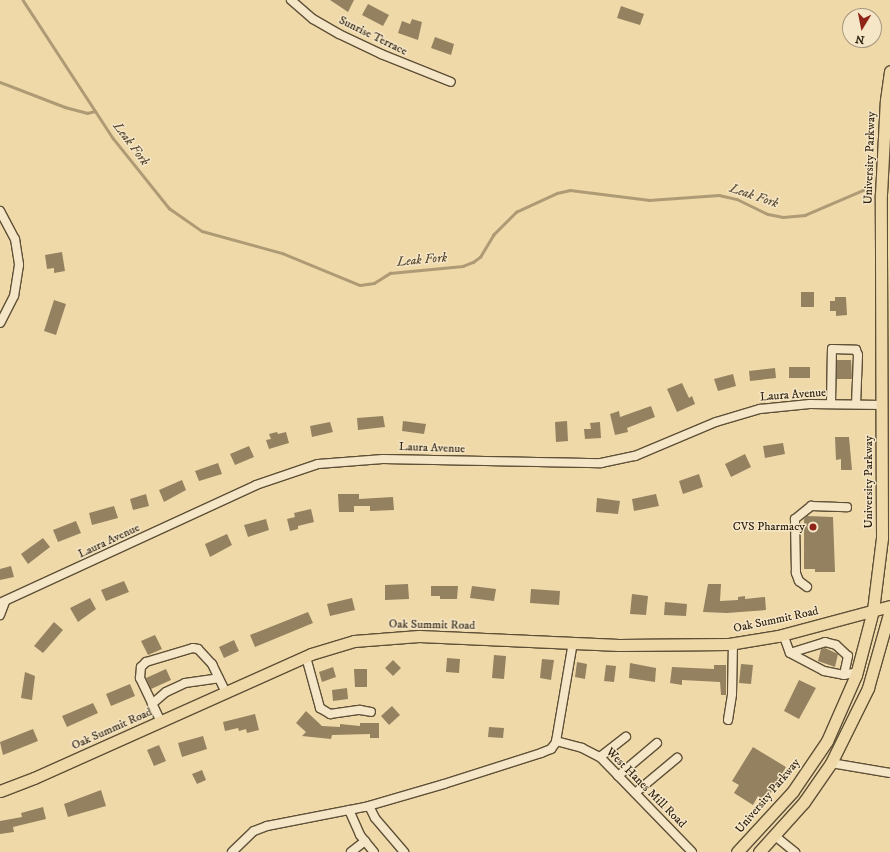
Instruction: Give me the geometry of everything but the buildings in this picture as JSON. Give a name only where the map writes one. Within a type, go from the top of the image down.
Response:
[{"type":"main road","name":"University Parkway","points":[[737,852],[793,791],[817,758],[845,703],[857,672],[873,610],[882,538],[882,405],[888,315],[881,194],[886,100],[890,71]]},
{"type":"main road","name":"Oak Summit Road","points":[[0,791],[161,722],[306,657],[354,641],[382,637],[573,642],[619,645],[733,643],[783,634],[890,606]]},
{"type":"main road","points":[[759,852],[804,802],[831,763],[868,688],[890,610]]},
{"type":"street","name":"Sunrise Terrace","points":[[291,0],[313,19],[339,34],[381,54],[451,82]]},
{"type":"street","points":[[0,211],[15,239],[19,265],[14,296],[0,323]]},
{"type":"street","points":[[831,404],[832,349],[856,350],[858,355],[856,404]]},
{"type":"street","name":"Laura Avenue","points":[[3,602],[256,485],[318,464],[383,459],[601,463],[650,451],[716,422],[754,410],[779,406],[831,404],[882,405]]},
{"type":"street","points":[[807,587],[799,581],[796,573],[795,519],[811,506],[847,507]]},
{"type":"street","points":[[0,615],[3,602]]},
{"type":"street","points":[[783,634],[790,653],[824,671],[844,675],[857,672]]},
{"type":"street","points":[[232,852],[254,831],[268,826],[368,806],[550,749],[556,741],[573,642]]},
{"type":"street","points":[[790,653],[825,642],[836,645],[848,656],[844,675]]},
{"type":"street","points":[[728,720],[732,694],[733,643]]},
{"type":"street","points":[[161,722],[140,678],[140,667],[146,662],[193,648],[198,649],[212,664],[226,693]]},
{"type":"street","points":[[306,657],[320,708],[330,714],[360,710],[371,712]]},
{"type":"street","points":[[152,704],[166,692],[185,683],[219,678]]},
{"type":"street","points":[[600,757],[626,737]]},
{"type":"street","name":"West Hanes Mill Road","points":[[556,741],[582,748],[600,757],[692,852]]},
{"type":"street","points":[[618,776],[657,743]]},
{"type":"street","points":[[635,793],[677,758]]},
{"type":"street","points":[[831,763],[890,773]]},
{"type":"street","points":[[368,806],[375,818],[404,852]]},
{"type":"street","points":[[349,810],[364,840],[374,852]]},
{"type":"street","points":[[775,836],[795,852]]},
{"type":"street","points":[[351,852],[364,840]]},
{"type":"waterway","name":"Leak Fork","points":[[23,0],[113,138],[169,208],[202,231],[282,253],[360,285],[374,283],[390,273],[463,266],[473,262],[480,257],[493,235],[516,212],[557,193],[570,190],[649,200],[719,195],[737,199],[768,214],[783,217],[805,215],[863,190]]},
{"type":"waterway","points":[[0,82],[65,107],[87,113],[95,111]]},
{"type":"place","name":"CVS Pharmacy","points":[[813,527]]}]
